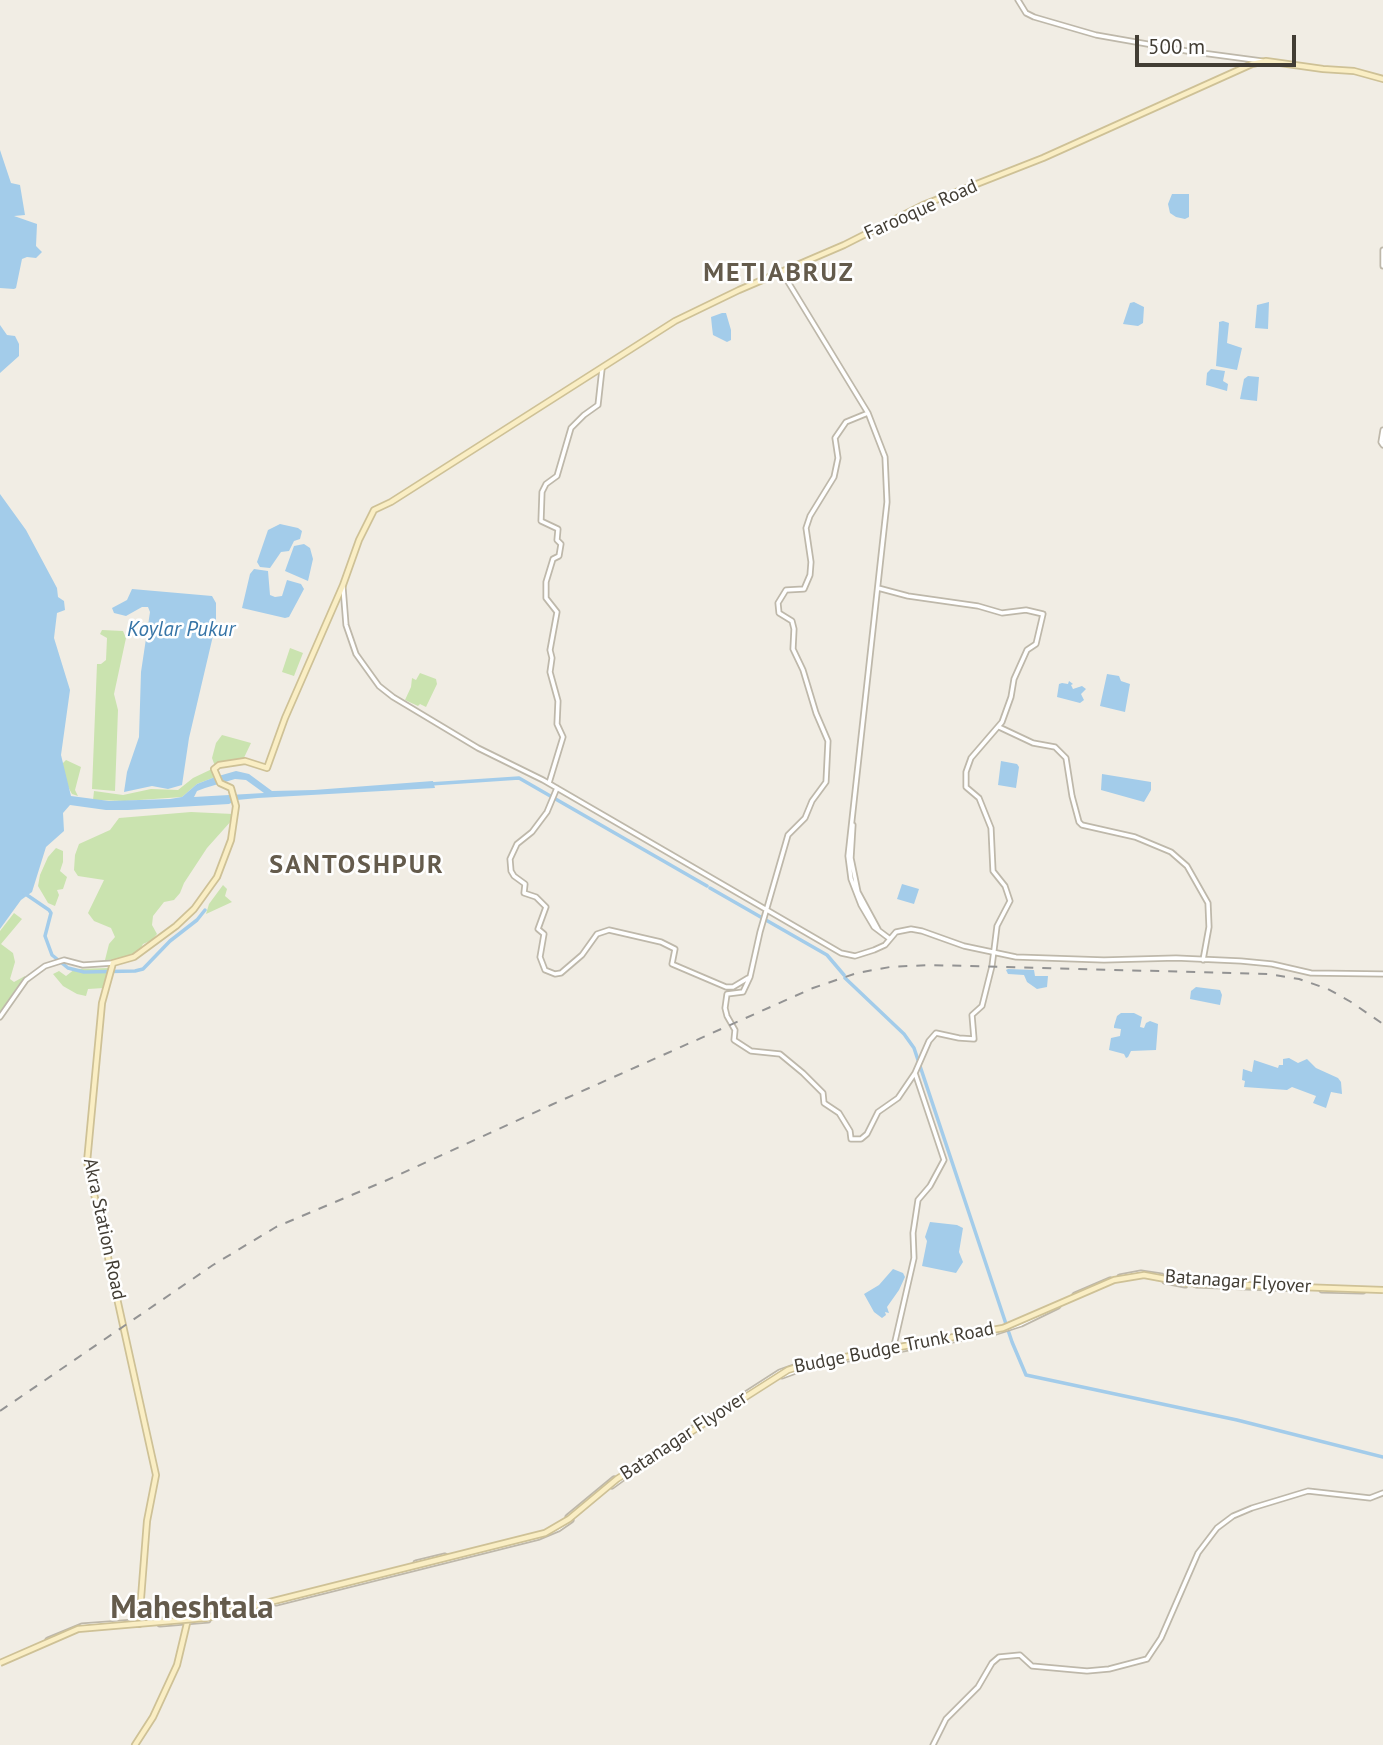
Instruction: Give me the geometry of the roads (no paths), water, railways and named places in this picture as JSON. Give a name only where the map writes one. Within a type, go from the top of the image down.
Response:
[{"type":"main road","points":[[1262,61],[1358,71],[1383,79]]},
{"type":"main road","name":"Farooque Road","points":[[343,585],[359,540],[374,510],[391,502],[675,321],[844,245],[923,205],[1043,159],[1262,61]]},
{"type":"main road","points":[[113,963],[134,957],[147,949],[194,909],[217,877],[231,841],[235,816],[230,786],[220,783],[215,772],[219,765],[246,761],[267,768],[285,718],[343,585]]},
{"type":"main road","name":"Akra Station Road","points":[[113,963],[99,1018],[87,1157],[156,1475],[147,1521],[139,1623]]},
{"type":"main road","name":"Batanagar Flyover","points":[[0,1663],[78,1629],[206,1618],[534,1537],[561,1524],[617,1479],[788,1370],[807,1364],[1003,1328],[1114,1280],[1144,1275],[1187,1283],[1383,1290]]},
{"type":"main road","points":[[135,1745],[154,1715],[177,1665],[187,1621]]},
{"type":"street","points":[[1018,0],[1026,13],[1034,17],[1109,39],[1262,61]]},
{"type":"street","points":[[1383,250],[1383,266]]},
{"type":"street","points":[[783,272],[868,414],[883,447],[887,466],[887,502],[878,588]]},
{"type":"street","points":[[783,272],[870,414],[884,443],[890,479],[849,846],[850,873],[860,905],[874,927],[890,939]]},
{"type":"street","points":[[550,783],[564,735],[557,722],[559,708],[550,672],[550,650],[557,612],[546,598],[546,582],[553,559],[559,556],[561,544],[557,540],[558,529],[541,521],[542,492],[549,482],[558,476],[572,428],[598,405],[602,367]]},
{"type":"street","points":[[727,994],[743,992],[750,977],[788,835],[805,818],[812,801],[826,782],[828,741],[793,649],[792,621],[779,613],[778,603],[786,590],[802,590],[809,579],[811,562],[806,528],[810,516],[834,477],[838,462],[834,442],[837,433],[846,422],[868,414]]},
{"type":"street","points":[[1383,430],[1383,446]]},
{"type":"street","points":[[343,585],[347,631],[360,661],[379,686],[400,702],[478,748],[550,783],[556,790],[833,949],[852,956],[881,948],[898,931],[917,930],[956,944],[1016,957],[1104,960],[1176,958],[1259,962],[1311,973],[1383,974]]},
{"type":"street","points":[[727,987],[726,1010],[735,1030],[734,1040],[751,1051],[780,1054],[803,1073],[822,1093],[824,1103],[839,1113],[850,1131],[851,1139],[861,1139],[867,1134],[877,1112],[898,1098],[936,1033],[974,1039],[972,1015],[982,1006],[998,926],[1010,898],[992,867],[989,824],[979,798],[969,790],[965,781],[971,758],[999,727],[1008,708],[1019,665],[1028,649],[1036,642],[1043,614],[1026,610],[1002,613],[978,606],[878,588]]},
{"type":"street","points":[[999,727],[1033,743],[1055,747],[1066,758],[1071,793],[1082,825],[1135,837],[1171,852],[1187,866],[1208,903],[1209,927],[1203,960]]},
{"type":"street","points":[[556,790],[547,813],[532,832],[517,844],[510,859],[511,871],[525,884],[524,892],[533,895],[546,906],[538,929],[544,934],[540,957],[545,970],[561,973],[582,955],[597,934],[604,930],[614,930],[661,942],[675,949],[672,964],[727,987],[733,987],[750,977]]},
{"type":"street","points":[[0,1017],[26,980],[40,968],[61,961],[83,965],[113,963]]},
{"type":"street","points":[[893,1349],[914,1258],[913,1233],[918,1200],[930,1186],[944,1160],[916,1071]]},
{"type":"street","name":"Budge Budge Trunk Road","points":[[0,1663],[77,1627],[187,1621],[301,1597],[544,1536],[566,1524],[600,1494],[632,1472],[784,1375],[809,1366],[1010,1326],[1102,1283],[1137,1274],[1150,1274],[1192,1282],[1383,1290]]},
{"type":"street","points":[[933,1745],[946,1718],[978,1687],[999,1657],[1020,1655],[1032,1666],[1087,1671],[1109,1669],[1147,1659],[1166,1629],[1198,1553],[1217,1528],[1233,1516],[1308,1491],[1370,1498],[1383,1493]]},
{"type":"water","points":[[0,150],[11,183],[20,185],[25,215],[14,216],[37,224],[36,246],[42,252],[36,258],[22,259],[14,289],[0,288]]},
{"type":"water","points":[[1172,194],[1189,194],[1189,217],[1185,219],[1170,213],[1168,204]]},
{"type":"water","points":[[1269,302],[1268,329],[1255,328],[1257,305]]},
{"type":"water","points":[[1130,303],[1144,307],[1143,323],[1138,326],[1123,324]]},
{"type":"water","points":[[726,313],[731,330],[731,340],[727,342],[713,335],[711,317]]},
{"type":"water","points":[[1219,322],[1229,323],[1227,343],[1242,348],[1237,370],[1216,366]]},
{"type":"water","points":[[0,325],[7,335],[15,336],[19,344],[19,356],[0,373]]},
{"type":"water","points":[[1211,369],[1225,371],[1223,381],[1228,384],[1227,391],[1206,385],[1207,373]]},
{"type":"water","points":[[1248,376],[1259,377],[1257,401],[1240,399],[1244,379]]},
{"type":"water","points":[[0,494],[26,530],[57,588],[58,597],[64,601],[65,610],[57,613],[54,638],[70,690],[61,755],[71,796],[109,801],[170,799],[182,797],[197,784],[236,771],[249,774],[272,791],[433,781],[435,788],[258,798],[237,800],[229,804],[128,810],[70,805],[63,813],[64,831],[46,847],[32,892],[21,900],[0,929]],"holes":[[[235,779],[246,780],[264,793],[194,797],[197,791],[205,788]]]},
{"type":"water","points":[[280,524],[302,531],[300,539],[294,541],[289,551],[281,552],[270,568],[260,567],[257,562],[268,530]]},
{"type":"water","points":[[304,544],[310,548],[313,559],[308,581],[285,571],[294,546]]},
{"type":"water","points":[[254,569],[268,571],[270,595],[275,597],[282,596],[287,580],[301,584],[304,589],[289,617],[242,608],[250,574]]},
{"type":"water","name":"Koylar Pukur","points":[[132,589],[212,596],[216,603],[216,623],[189,738],[182,785],[168,789],[152,786],[124,792],[127,772],[139,737],[141,672],[150,612],[148,607],[142,607],[126,616],[114,613],[112,608],[127,600]]},
{"type":"water","points":[[1107,674],[1119,676],[1121,681],[1130,684],[1125,712],[1100,706]]},
{"type":"water","points":[[1069,681],[1073,684],[1073,689],[1082,686],[1086,689],[1081,694],[1084,700],[1080,703],[1057,697],[1059,684],[1068,684]]},
{"type":"water","points":[[1001,761],[1017,764],[1019,767],[1016,788],[998,785]]},
{"type":"water","points":[[1102,774],[1151,782],[1151,790],[1144,802],[1101,790]]},
{"type":"water","points":[[902,884],[919,889],[914,904],[897,899]]},
{"type":"water","points":[[1008,969],[1034,970],[1035,976],[1048,976],[1047,987],[1037,989],[1027,982],[1024,975],[1008,974]]},
{"type":"water","points":[[1196,987],[1220,990],[1220,1005],[1190,999],[1191,991]]},
{"type":"water","points":[[1121,1013],[1134,1013],[1142,1017],[1140,1027],[1144,1028],[1150,1021],[1158,1024],[1156,1050],[1131,1051],[1126,1058],[1124,1054],[1109,1050],[1111,1038],[1120,1036],[1121,1029],[1114,1026]]},
{"type":"water","points":[[1289,1058],[1298,1063],[1307,1059],[1316,1068],[1338,1078],[1342,1094],[1331,1092],[1326,1108],[1313,1103],[1316,1096],[1292,1087],[1287,1090],[1244,1087],[1243,1069],[1252,1072],[1254,1060],[1278,1068],[1283,1065],[1283,1059]]},
{"type":"water","points":[[930,1222],[963,1228],[959,1252],[963,1262],[956,1273],[922,1266],[927,1241],[925,1237]]},
{"type":"water","points":[[893,1269],[903,1273],[905,1277],[887,1307],[889,1313],[885,1312],[886,1315],[882,1318],[874,1312],[864,1294],[879,1285]]},
{"type":"waterway","points":[[430,784],[519,778],[707,886]]},
{"type":"waterway","points":[[710,888],[827,955],[844,975]]},
{"type":"waterway","points":[[24,893],[51,913],[45,936],[52,955],[68,968],[84,972],[143,969],[205,910]]},
{"type":"waterway","points":[[845,978],[904,1034],[914,1048],[1012,1342],[1026,1375],[1237,1420],[1383,1457]]},
{"type":"railway","points":[[0,1411],[213,1265],[276,1227],[385,1181],[813,988],[857,973],[890,967],[929,965],[1268,974],[1299,979],[1328,989],[1383,1024]]},
{"type":"district","name":"METIABRUZ","points":[[779,274]]},
{"type":"district","name":"SANTOSHPUR","points":[[357,866]]},
{"type":"district","name":"Maheshtala","points":[[192,1609]]}]
